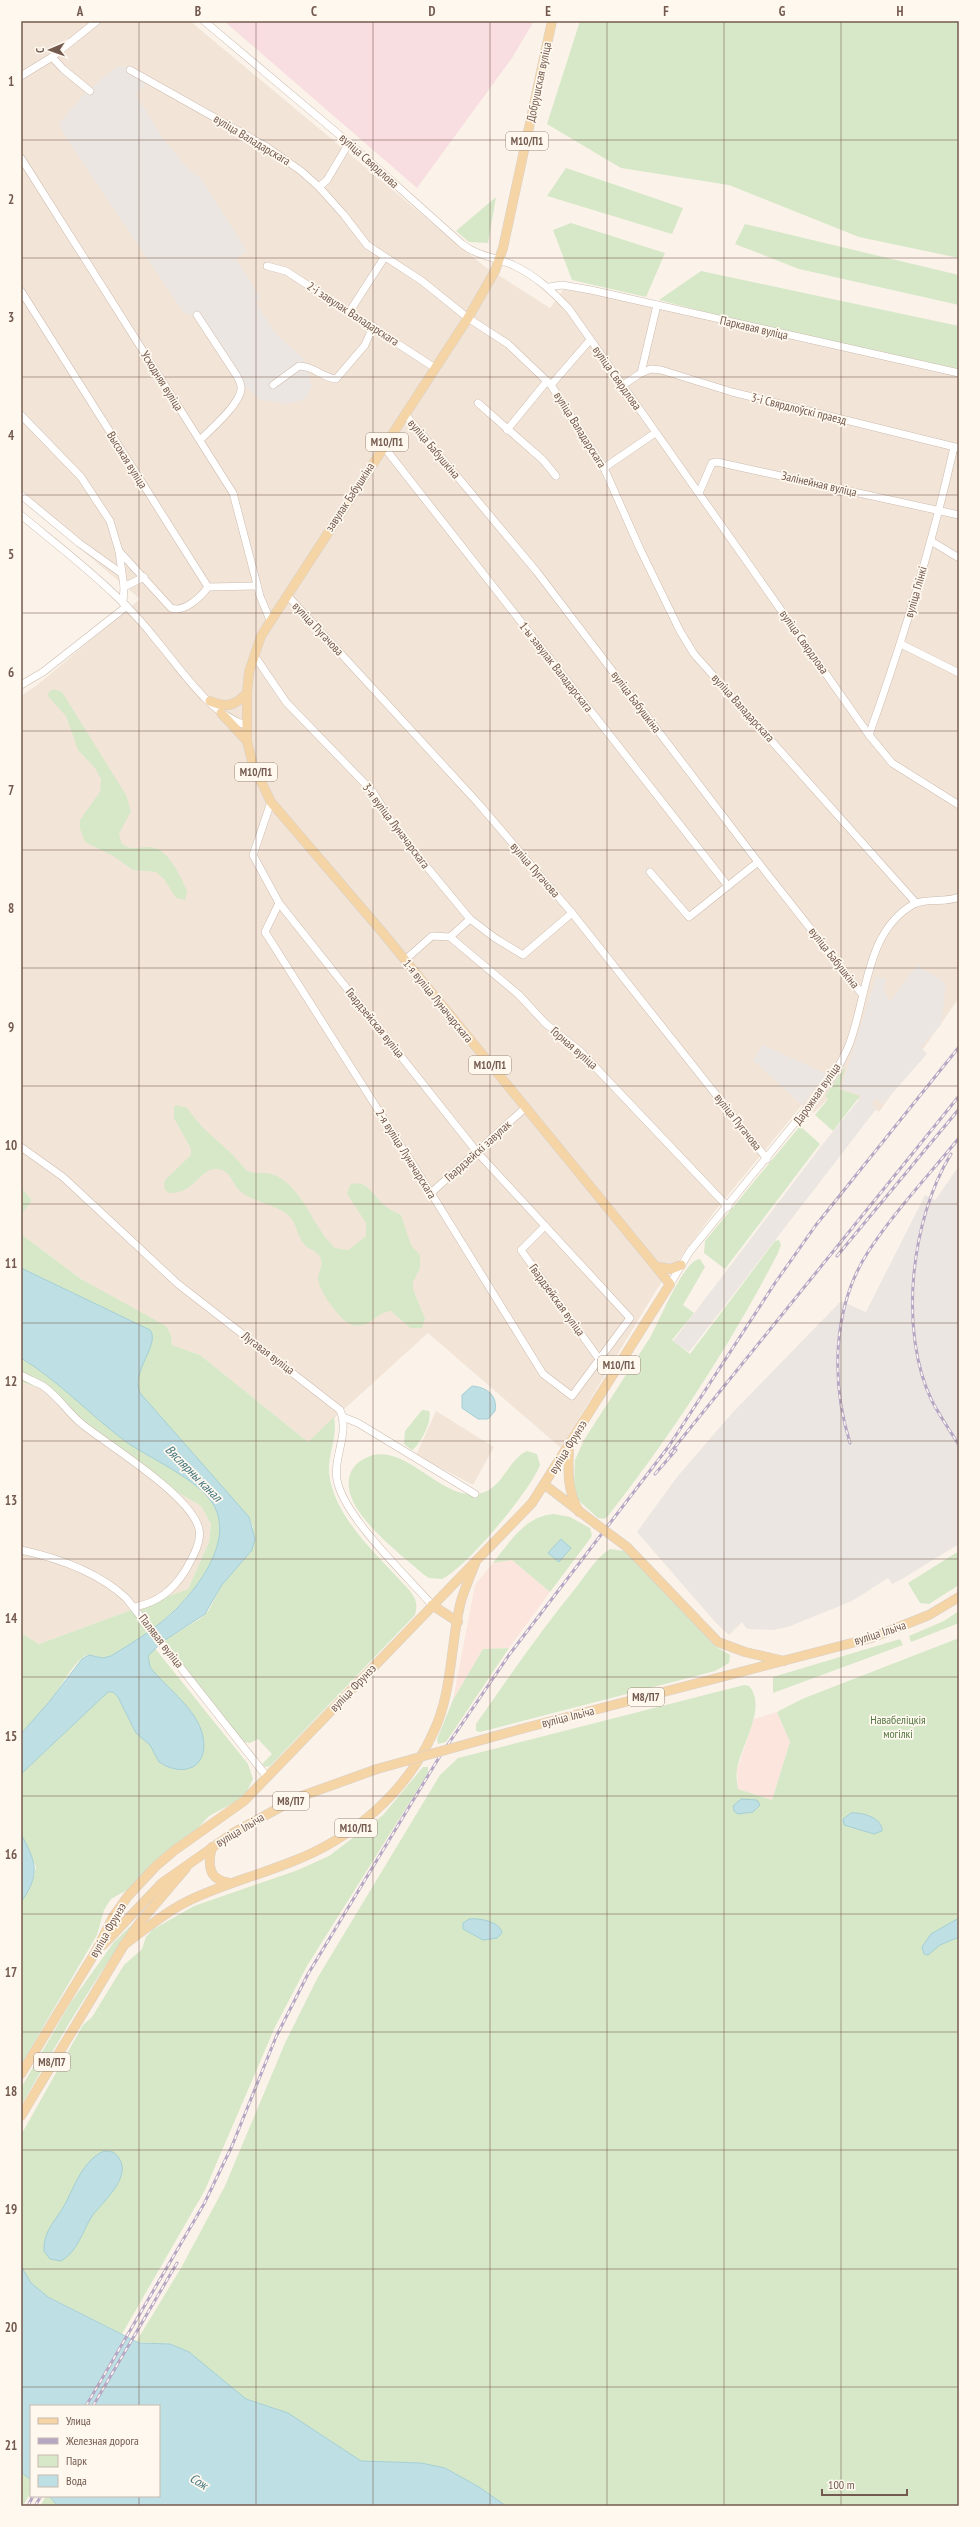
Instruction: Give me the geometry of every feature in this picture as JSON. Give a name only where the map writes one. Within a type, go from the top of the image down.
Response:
[{"type":"main road","name":"Добрушская вуліца","points":[[498,260],[510,221],[552,21]]},
{"type":"main road","name":"завулак Бабушкіна","points":[[246,725],[246,693],[254,655],[270,620],[468,318],[484,290],[498,260]]},
{"type":"main road","points":[[210,701],[230,706],[238,702],[246,693]]},
{"type":"main road","points":[[221,713],[247,741]]},
{"type":"main road","name":"1-я вуліца Луначарскага","points":[[246,725],[247,741],[253,765],[271,802],[404,960],[658,1267],[670,1284]]},
{"type":"main road","points":[[658,1267],[670,1268],[681,1265]]},
{"type":"main road","name":"вуліца Фрунзэ","points":[[21,2074],[96,1952],[117,1911],[156,1866],[239,1805],[432,1605],[532,1504],[670,1284]]},
{"type":"main road","points":[[569,1446],[568,1484],[571,1497],[579,1512]]},
{"type":"main road","points":[[545,1485],[579,1512],[628,1546],[718,1642],[745,1652],[786,1661]]},
{"type":"main road","name":"М10/П1","points":[[124,1945],[186,1902],[230,1883],[290,1863],[332,1843],[354,1829],[394,1792],[427,1746],[439,1720],[444,1703],[462,1600],[478,1559]]},
{"type":"main road","name":"вуліца Ільіча","points":[[96,1952],[162,1882],[212,1847],[256,1819],[299,1797],[377,1769],[521,1729],[786,1661],[900,1628],[930,1615],[959,1597]]},
{"type":"main road","points":[[432,1605],[458,1622]]},
{"type":"main road","points":[[212,1847],[209,1857],[211,1872],[216,1879],[230,1883]]},
{"type":"main road","name":"вуліца Ільіча","points":[[124,1945],[140,1922],[188,1865]]},
{"type":"main road","name":"вуліца Фрунзэ","points":[[21,2116],[124,1945]]},
{"type":"street","points":[[21,76],[52,57],[97,21]]},
{"type":"street","name":"вуліца Свярдлова","points":[[204,21],[349,143],[471,251],[512,265],[549,287],[569,309],[869,735],[892,763],[959,805]]},
{"type":"street","points":[[52,57],[63,69],[90,91]]},
{"type":"street","name":"вуліца Валадарскага","points":[[130,70],[267,147],[319,187],[367,245],[384,258],[422,281],[468,318],[508,344],[549,383],[604,468],[640,550],[680,631],[694,654],[916,903]]},
{"type":"street","points":[[319,187],[327,180],[349,143]]},
{"type":"street","name":"Усходняя вуліца","points":[[21,158],[233,493],[257,586],[270,620]]},
{"type":"street","points":[[350,311],[384,258]]},
{"type":"street","name":"2-і завулак Валадарскага","points":[[267,266],[286,271],[350,311],[435,368]]},
{"type":"street","name":"Паркавая вуліца","points":[[549,287],[562,285],[591,290],[959,373]]},
{"type":"street","name":"Высокая вуліца","points":[[21,291],[208,587]]},
{"type":"street","points":[[623,385],[641,373],[657,305]]},
{"type":"street","points":[[197,315],[237,376],[241,386],[237,398],[200,440]]},
{"type":"street","points":[[273,385],[299,366],[314,369],[330,378],[336,379],[365,345],[373,326]]},
{"type":"street","points":[[507,430],[590,340]]},
{"type":"street","name":"3-і Свярдлоўскі праезд","points":[[641,373],[651,369],[661,370],[732,392],[957,447]]},
{"type":"street","points":[[478,403],[543,460],[556,476]]},
{"type":"street","name":"вуліца Бабушкіна","points":[[405,414],[537,572],[758,862],[862,994]]},
{"type":"street","points":[[21,415],[81,477],[110,521],[119,551],[125,604]]},
{"type":"street","points":[[604,468],[655,433]]},
{"type":"street","name":"1-ы завулак Валадарскага","points":[[384,447],[728,886]]},
{"type":"street","name":"вуліца Глінкі","points":[[869,735],[901,644],[957,447]]},
{"type":"street","name":"Залінейная вуліца","points":[[699,493],[712,463],[717,462],[959,515]]},
{"type":"street","points":[[21,495],[79,543],[121,573]]},
{"type":"street","points":[[21,515],[125,604],[196,688],[221,713],[232,720],[246,725]]},
{"type":"street","points":[[931,541],[959,558]]},
{"type":"street","points":[[119,551],[166,602],[175,609],[182,608],[192,602],[208,587],[257,586]]},
{"type":"street","points":[[124,587],[144,577]]},
{"type":"street","name":"вуліца Пугачова","points":[[286,595],[478,803],[572,913],[768,1159]]},
{"type":"street","points":[[21,685],[42,672],[125,604]]},
{"type":"street","points":[[901,644],[959,673]]},
{"type":"street","name":"3-я вуліца Луначарскага","points":[[254,655],[286,702],[373,792],[398,832],[470,919],[495,938],[523,955],[572,913]]},
{"type":"street","name":"Гвардзейская вуліца","points":[[271,802],[252,855],[279,903],[477,1152],[630,1318],[599,1359],[521,1250],[545,1226]]},
{"type":"street","points":[[650,872],[689,918],[758,862]]},
{"type":"street","points":[[916,903],[952,900],[959,897]]},
{"type":"street","name":"2-я вуліца Луначарскага","points":[[279,903],[265,932],[431,1193],[543,1374],[572,1396],[599,1359]]},
{"type":"street","name":"Дарожная вуліца","points":[[670,1284],[681,1265],[768,1159],[834,1075],[849,1044],[862,994],[883,937],[892,922],[916,903]]},
{"type":"street","points":[[404,960],[432,936],[450,937],[470,919]]},
{"type":"street","name":"Горная вуліца","points":[[450,937],[519,995],[545,1022],[580,1050],[728,1207]]},
{"type":"street","name":"Гвардзейскі завулак","points":[[431,1193],[525,1108]]},
{"type":"street","name":"Лугавая вуліца","points":[[21,1147],[63,1177],[178,1284],[321,1394],[340,1410],[343,1417]]},
{"type":"street","points":[[21,1375],[43,1386],[82,1424],[113,1445],[170,1491],[184,1505],[199,1528],[198,1543],[175,1586],[160,1599],[135,1607]]},
{"type":"street","points":[[432,1605],[355,1518],[342,1498],[337,1470],[343,1435],[343,1417],[358,1423],[475,1494]]},
{"type":"street","name":"Палявая вуліца","points":[[21,1550],[58,1558],[109,1584],[135,1607],[141,1617],[267,1777]]},
{"type":"shaded area","points":[[21,21],[190,21],[484,266],[550,308],[565,287],[959,376],[959,998],[879,1112],[838,1088],[814,1113],[802,1105],[715,1211],[657,1289],[561,1448],[428,1333],[308,1442],[200,1355],[172,1345],[171,1335],[81,1279],[21,1234],[21,1215],[32,1200],[21,1188],[21,696],[37,685],[140,599],[21,499]]},
{"type":"shaded area","points":[[224,21],[534,21],[512,58],[417,188]]},
{"type":"shaded area","points":[[125,66],[147,83],[136,95],[162,137],[186,166],[202,180],[247,251],[236,259],[261,299],[256,303],[275,333],[304,359],[312,387],[305,399],[287,404],[261,400],[237,380],[196,317],[184,313],[64,135],[59,124],[84,94],[115,68]]},
{"type":"shaded area","points":[[917,965],[946,983],[941,1025],[921,1047],[927,1054],[883,1104],[876,1099],[872,1104],[877,1108],[689,1352],[673,1341],[822,1145],[862,1096],[841,1088],[876,977],[886,979],[884,991],[890,1001]]},
{"type":"shaded area","points":[[763,1045],[827,1074],[802,1105],[753,1060]]},
{"type":"shaded area","points":[[959,1166],[959,1544],[892,1584],[888,1578],[852,1601],[788,1627],[773,1630],[747,1629],[742,1622],[729,1635],[716,1623],[637,1532],[677,1477],[733,1412],[841,1301],[866,1312],[925,1195],[935,1200]]},
{"type":"shaded area","points":[[21,1382],[42,1389],[130,1464],[201,1506],[211,1524],[209,1542],[188,1589],[39,1644],[21,1633]]},
{"type":"shaded area","points":[[436,1411],[494,1447],[473,1485],[416,1455]]},
{"type":"shaded area","points":[[512,1560],[550,1592],[509,1648],[483,1649],[453,1700],[475,1585],[493,1563]]},
{"type":"shaded area","points":[[777,1712],[790,1742],[772,1800],[738,1789],[737,1770],[754,1719]]},
{"type":"green space","points":[[580,21],[959,21],[959,258],[859,237],[729,185],[621,168],[547,124]]},
{"type":"green space","points":[[566,168],[683,208],[672,234],[547,196]]},
{"type":"green space","points":[[496,197],[488,243],[469,242],[456,231]]},
{"type":"green space","points":[[571,223],[665,253],[646,297],[572,280],[553,230]]},
{"type":"green space","points":[[745,224],[959,275],[959,305],[799,269],[735,244]]},
{"type":"green space","points":[[701,271],[959,326],[959,370],[744,322],[659,300]]},
{"type":"green space","points":[[53,689],[62,692],[126,795],[131,811],[119,834],[122,844],[132,848],[156,848],[168,857],[177,870],[187,891],[185,900],[176,898],[164,879],[156,872],[133,870],[113,856],[85,842],[80,829],[80,820],[100,792],[101,779],[95,768],[78,750],[66,716],[48,696],[48,693]]},
{"type":"green space","points":[[846,1066],[839,1089],[860,1096],[833,1131],[815,1115],[828,1099],[825,1096]]},
{"type":"green space","points":[[176,1105],[187,1108],[202,1127],[232,1154],[247,1171],[277,1176],[287,1183],[302,1200],[327,1240],[335,1248],[348,1250],[366,1236],[366,1223],[347,1194],[350,1185],[356,1183],[365,1186],[385,1206],[401,1215],[411,1245],[420,1255],[420,1268],[413,1282],[413,1289],[425,1319],[422,1328],[410,1328],[391,1311],[385,1312],[362,1325],[350,1324],[345,1321],[335,1310],[321,1289],[318,1277],[321,1265],[320,1257],[304,1244],[290,1217],[284,1212],[253,1199],[241,1192],[229,1175],[223,1170],[212,1169],[206,1172],[192,1185],[178,1192],[169,1193],[165,1190],[164,1183],[166,1179],[191,1155],[191,1149],[174,1118],[174,1108]]},
{"type":"green space","points":[[800,1126],[820,1144],[725,1269],[704,1253],[705,1241]]},
{"type":"green space","points":[[21,1188],[32,1200],[21,1215]]},
{"type":"green space","points":[[21,1234],[81,1279],[166,1326],[171,1335],[172,1345],[200,1355],[308,1442],[334,1417],[335,1431],[329,1465],[332,1489],[348,1521],[372,1551],[410,1591],[416,1602],[416,1611],[415,1615],[270,1766],[265,1767],[262,1764],[272,1754],[258,1739],[250,1743],[243,1742],[162,1642],[201,1618],[209,1610],[221,1586],[252,1550],[253,1527],[249,1517],[189,1481],[206,1495],[213,1504],[220,1525],[217,1547],[207,1570],[190,1593],[171,1614],[129,1647],[108,1658],[88,1655],[81,1659],[71,1670],[49,1702],[21,1734],[21,1633],[39,1644],[188,1589],[209,1542],[211,1524],[201,1506],[130,1464],[42,1389],[21,1382]]},
{"type":"green space","points":[[779,1240],[781,1245],[778,1253],[760,1288],[699,1389],[655,1453],[608,1516],[604,1519],[598,1518],[578,1500],[574,1484],[575,1460],[584,1440],[651,1336],[672,1292],[687,1269],[694,1262],[700,1259],[705,1267],[683,1305],[694,1313],[672,1340],[690,1354],[775,1241]]},
{"type":"green space","points":[[422,1410],[429,1411],[429,1420],[422,1438],[412,1450],[404,1444],[405,1431]]},
{"type":"green space","points":[[527,1451],[537,1454],[540,1465],[534,1477],[497,1527],[481,1545],[453,1572],[442,1579],[429,1578],[388,1544],[364,1518],[355,1505],[350,1492],[349,1479],[353,1468],[362,1460],[377,1455],[391,1456],[405,1461],[448,1488],[463,1493],[478,1494],[493,1487],[514,1461]]},
{"type":"green space","points":[[554,1514],[570,1517],[590,1528],[592,1536],[550,1592],[512,1560],[493,1563],[512,1539],[526,1525],[544,1516]]},
{"type":"green space","points":[[610,1549],[625,1551],[654,1579],[715,1646],[730,1655],[729,1663],[715,1671],[480,1732],[476,1731],[476,1724],[538,1636],[592,1566],[605,1552]]},
{"type":"green space","points":[[959,1551],[959,1585],[929,1604],[920,1603],[908,1583]]},
{"type":"green space","points":[[959,1611],[959,1623],[911,1642],[909,1636],[944,1621]]},
{"type":"green space","name":"Навабеліцкія могілкі","points":[[959,1638],[959,2506],[506,2506],[479,2487],[445,2468],[421,2463],[361,2461],[288,2413],[246,2399],[189,2352],[170,2344],[136,2342],[181,2268],[225,2186],[285,2043],[318,1977],[440,1775],[458,1758],[744,1685],[749,1686],[754,1695],[756,1705],[751,1727],[737,1770],[738,1789],[772,1800],[790,1742],[777,1712],[802,1699]]},
{"type":"green space","points":[[900,1639],[903,1645],[773,1693],[773,1677]]},
{"type":"green space","points":[[154,1647],[248,1764],[253,1779],[246,1793],[235,1802],[209,1816],[197,1829],[162,1855],[127,1890],[111,1899],[104,1910],[97,1935],[21,2065],[21,1902],[33,1881],[36,1867],[21,1834],[21,1774],[108,1692],[113,1692],[118,1697],[136,1733],[150,1745],[162,1764],[173,1768],[200,1760],[202,1745],[200,1732],[195,1720],[179,1698],[150,1667],[148,1656]]},
{"type":"green space","points":[[509,1648],[446,1742],[438,1744],[437,1739],[453,1700],[483,1649]]},
{"type":"green space","points":[[423,1767],[428,1767],[428,1773],[307,1966],[275,2027],[205,2190],[122,2334],[43,2294],[31,2283],[21,2266],[21,2135],[83,2025],[92,2017],[124,1965],[142,1949],[146,1937],[152,1930],[194,1906],[298,1870],[329,1856],[383,1815]]},
{"type":"green space","points":[[143,1914],[109,1960],[64,2032],[21,2106],[21,2088],[71,2002],[114,1942]]},
{"type":"green space","points":[[21,2472],[30,2479],[30,2494],[23,2506]]},
{"type":"green space","points":[[45,2497],[50,2497],[58,2506],[40,2506]]},
{"type":"water","name":"Вяслярны канал","points":[[21,1268],[150,1330],[152,1343],[139,1376],[138,1385],[140,1393],[249,1517],[255,1539],[252,1550],[221,1586],[205,1614],[162,1642],[148,1656],[150,1667],[181,1699],[195,1717],[200,1727],[204,1748],[198,1763],[192,1767],[177,1769],[168,1767],[159,1762],[150,1745],[136,1733],[118,1697],[113,1692],[108,1692],[21,1774],[21,1734],[49,1702],[82,1659],[89,1655],[103,1658],[111,1656],[166,1619],[183,1602],[202,1577],[217,1548],[220,1533],[219,1518],[213,1504],[196,1486],[185,1477],[125,1441],[61,1387],[21,1358]]},
{"type":"water","points":[[472,1386],[487,1390],[495,1401],[495,1411],[488,1419],[478,1419],[462,1408],[462,1395]]},
{"type":"water","points":[[561,1539],[571,1548],[559,1562],[548,1553]]},
{"type":"water","points":[[741,1799],[757,1800],[760,1805],[753,1812],[738,1814],[734,1811],[733,1806]]},
{"type":"water","points":[[851,1813],[866,1815],[876,1819],[881,1826],[882,1831],[874,1834],[844,1825],[843,1819]]},
{"type":"water","points":[[21,1834],[33,1860],[34,1876],[32,1884],[21,1902]]},
{"type":"water","points":[[959,1918],[959,1937],[940,1945],[928,1955],[924,1954],[922,1947],[931,1934]]},
{"type":"water","points":[[469,1919],[478,1919],[493,1923],[502,1933],[497,1938],[483,1940],[463,1929],[463,1923]]},
{"type":"water","points":[[104,2151],[113,2152],[120,2160],[122,2168],[121,2177],[116,2186],[92,2216],[72,2252],[61,2261],[50,2259],[44,2251],[44,2244],[50,2227],[64,2206],[80,2175],[96,2155]]},
{"type":"water","name":"Сож","points":[[21,2266],[31,2283],[48,2297],[139,2343],[170,2344],[189,2352],[246,2399],[288,2413],[361,2461],[421,2463],[445,2468],[479,2487],[506,2506],[58,2506],[50,2497],[160,2497],[160,2405],[30,2405],[30,2479],[21,2472]]},
{"type":"railway","points":[[87,2405],[204,2204],[232,2146],[276,2037],[308,1974],[440,1756],[509,1655],[669,1446],[775,1283],[816,1225],[959,1047]]},
{"type":"railway","points":[[670,1453],[959,1096]]},
{"type":"railway","points":[[837,1256],[959,1109]]},
{"type":"railway","points":[[850,1443],[844,1420],[838,1371],[838,1346],[841,1321],[847,1297],[856,1274],[878,1237],[900,1208],[959,1138]]},
{"type":"railway","points":[[951,1154],[937,1180],[926,1210],[918,1242],[914,1276],[913,1309],[915,1342],[921,1373],[932,1401],[959,1445]]},
{"type":"railway","points":[[655,1474],[676,1450]]},
{"type":"railway","points":[[94,2405],[177,2263]]},
{"type":"railway","points":[[28,2506],[32,2497]]},
{"type":"railway","points":[[35,2506],[40,2497]]}]
